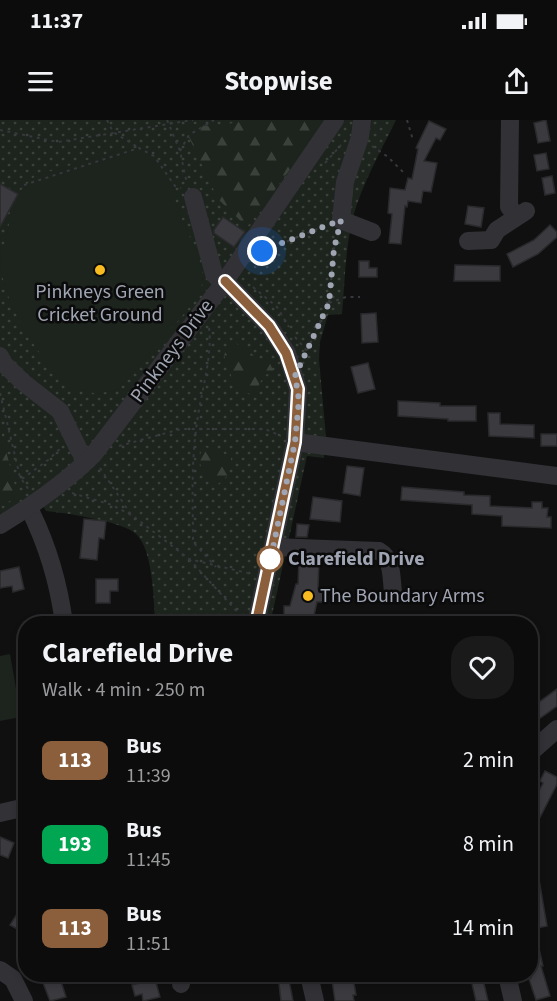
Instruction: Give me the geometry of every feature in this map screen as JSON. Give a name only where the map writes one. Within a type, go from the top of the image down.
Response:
[{"type":"street","name":"Pinkneys Drive","points":[[0,525],[91,461],[224,282],[335,120]]},
{"type":"street","points":[[468,241],[491,240],[497,230],[521,214],[509,207],[510,120]]},
{"type":"street","points":[[361,129],[345,182],[341,220],[372,232]]},
{"type":"street","points":[[193,197],[214,274],[269,326],[286,353],[295,376],[299,400],[295,442],[267,577],[252,616]]},
{"type":"street","points":[[0,357],[3,363],[24,383],[60,411],[79,450],[91,461]]},
{"type":"street","points":[[295,442],[557,476]]},
{"type":"street","points":[[31,501],[60,594],[63,616]]},
{"type":"street","points":[[273,547],[379,551],[387,556],[390,564],[393,592]]},
{"type":"street","points":[[538,746],[557,729]]},
{"type":"street","points":[[0,813],[18,809]]},
{"type":"street","points":[[0,970],[13,979],[24,1001]]},
{"type":"street","points":[[311,982],[315,1001]]},
{"type":"street","points":[[509,982],[513,1001]]},
{"type":"path","points":[[107,120],[113,132],[154,156],[175,186],[186,190],[193,197]]},
{"type":"path","points":[[167,120],[180,151],[187,184],[193,197]]},
{"type":"path","points":[[0,130],[58,142],[193,120]]},
{"type":"path","points":[[180,151],[189,135],[214,120]]},
{"type":"path","points":[[407,120],[413,140]]},
{"type":"path","points":[[361,129],[404,173]]},
{"type":"path","points":[[24,184],[139,148]]},
{"type":"path","points":[[262,251],[341,220]]},
{"type":"path","points":[[295,376],[329,303],[334,249],[341,220]]},
{"type":"path","points":[[329,303],[346,297],[360,297]]},
{"type":"path","points":[[208,322],[210,337],[193,459],[194,542],[216,567]]},
{"type":"path","points":[[0,393],[22,479],[31,501]]},
{"type":"path","points":[[118,446],[181,429],[265,429],[295,442]]},
{"type":"path","points":[[22,479],[48,460],[73,436]]},
{"type":"path","points":[[91,461],[133,516]]},
{"type":"path","points":[[54,487],[112,505],[133,516],[189,559],[245,616]]},
{"type":"path","points":[[189,559],[267,577]]},
{"type":"green space","points":[[0,120],[396,120],[367,180],[353,217],[347,253],[342,314],[328,315],[320,342],[319,359],[326,437],[324,458],[307,456],[272,616],[155,616],[153,590],[146,551],[142,541],[129,529],[79,516],[46,511],[40,501],[2,519],[0,513]]},
{"type":"green space","points":[[244,120],[327,120],[247,227],[218,199],[185,126],[190,123],[217,126]]},
{"type":"green space","name":"Pinkneys Green Cricket Ground","points":[[139,148],[154,156],[175,186],[174,195],[177,207],[200,263],[201,288],[187,310],[119,389],[97,394],[80,389],[74,395],[49,366],[25,331],[7,293],[0,255],[8,228],[10,201],[35,176],[121,150]]},
{"type":"green space","points":[[231,342],[245,347],[258,360],[269,361],[274,373],[264,375],[256,391],[250,394],[238,386],[230,373],[224,355]]},
{"type":"green space","points":[[0,428],[18,497],[0,506]]},
{"type":"green space","points":[[203,447],[214,449],[231,457],[228,474],[215,485],[207,477],[200,463]]},
{"type":"green space","points":[[10,654],[18,700],[18,718],[0,721],[0,656]]},
{"type":"building","points":[[546,120],[550,141],[538,143],[534,123]]},
{"type":"building","points":[[429,121],[446,129],[440,140],[436,138],[424,161],[437,163],[431,192],[423,191],[421,203],[408,201],[407,207],[405,206],[401,244],[389,243],[392,214],[388,213],[390,188],[405,190],[408,178],[412,179],[418,149],[416,148]]},
{"type":"building","points":[[546,153],[549,169],[537,171],[534,155]]},
{"type":"building","points":[[552,176],[555,193],[545,195],[542,178]]},
{"type":"building","points":[[0,184],[18,194],[0,227]]},
{"type":"building","points":[[468,206],[484,208],[481,227],[465,224]]},
{"type":"building","points":[[223,217],[245,232],[234,247],[214,233]]},
{"type":"building","points":[[550,225],[557,232],[557,237],[538,254],[513,267],[507,254],[534,240]]},
{"type":"building","points":[[359,261],[369,261],[369,268],[377,268],[377,277],[359,277]]},
{"type":"building","points":[[455,265],[500,266],[500,281],[454,281]]},
{"type":"building","points":[[376,313],[378,342],[362,343],[361,314]]},
{"type":"building","points":[[368,363],[375,389],[358,393],[351,367]]},
{"type":"building","points":[[398,401],[440,403],[440,406],[476,406],[476,421],[398,416]]},
{"type":"building","points":[[488,413],[500,413],[500,424],[534,425],[534,438],[489,436]]},
{"type":"building","points":[[541,434],[557,434],[557,446],[541,446]]},
{"type":"building","points":[[347,466],[364,468],[360,496],[343,493]]},
{"type":"building","points":[[402,487],[490,496],[490,506],[532,508],[532,502],[542,502],[542,508],[548,508],[547,517],[551,517],[551,528],[502,526],[502,516],[472,514],[472,505],[401,500]]},
{"type":"building","points":[[313,497],[342,501],[340,522],[310,519]]},
{"type":"building","points":[[84,519],[106,521],[104,539],[99,538],[97,560],[80,558]]},
{"type":"building","points":[[297,524],[309,525],[307,537],[296,537]]},
{"type":"building","points":[[299,559],[319,560],[318,589],[323,589],[323,602],[317,602],[314,616],[284,616],[284,606],[290,606],[296,584],[298,584]]},
{"type":"building","points":[[19,567],[24,589],[13,592],[12,586],[0,588],[0,571]]},
{"type":"building","points":[[96,579],[118,579],[118,591],[110,591],[110,603],[96,603]]},
{"type":"building","points":[[557,689],[557,706],[539,719],[538,703]]},
{"type":"building","points":[[545,771],[557,777],[557,784],[538,821],[538,793],[543,783],[540,781]]},
{"type":"building","points":[[0,837],[14,843],[8,858],[0,855]]},
{"type":"building","points":[[538,874],[547,926],[538,928]]},
{"type":"building","points":[[18,912],[18,930],[10,925]]},
{"type":"building","points":[[538,944],[543,966],[541,966],[550,996],[536,1000],[530,982],[538,982]]},
{"type":"building","points":[[43,982],[61,982],[66,997],[50,1001]]},
{"type":"building","points":[[156,982],[160,997],[143,1001],[142,994],[135,996],[132,985]]},
{"type":"building","points":[[279,982],[289,982],[293,1001],[281,1001]]},
{"type":"building","points":[[332,982],[354,982],[356,995],[353,995],[354,1001],[335,1001]]},
{"type":"building","points":[[472,982],[484,982],[488,1001],[476,1001]]},
{"type":"bus line","name":"113","points":[[225,281],[269,326],[286,353],[298,389],[295,442],[258,616]]},
{"type":"place","name":"Pinkneys Green Cricket Ground","points":[[100,270]]},
{"type":"place","name":"Clarefield Drive","points":[[270,559]]},
{"type":"place","name":"The Boundary Arms","points":[[308,596]]},
{"type":"route","points":[[262,251],[341,220],[334,249],[329,303],[295,376],[299,400],[295,442],[270,562],[270,559]]}]
